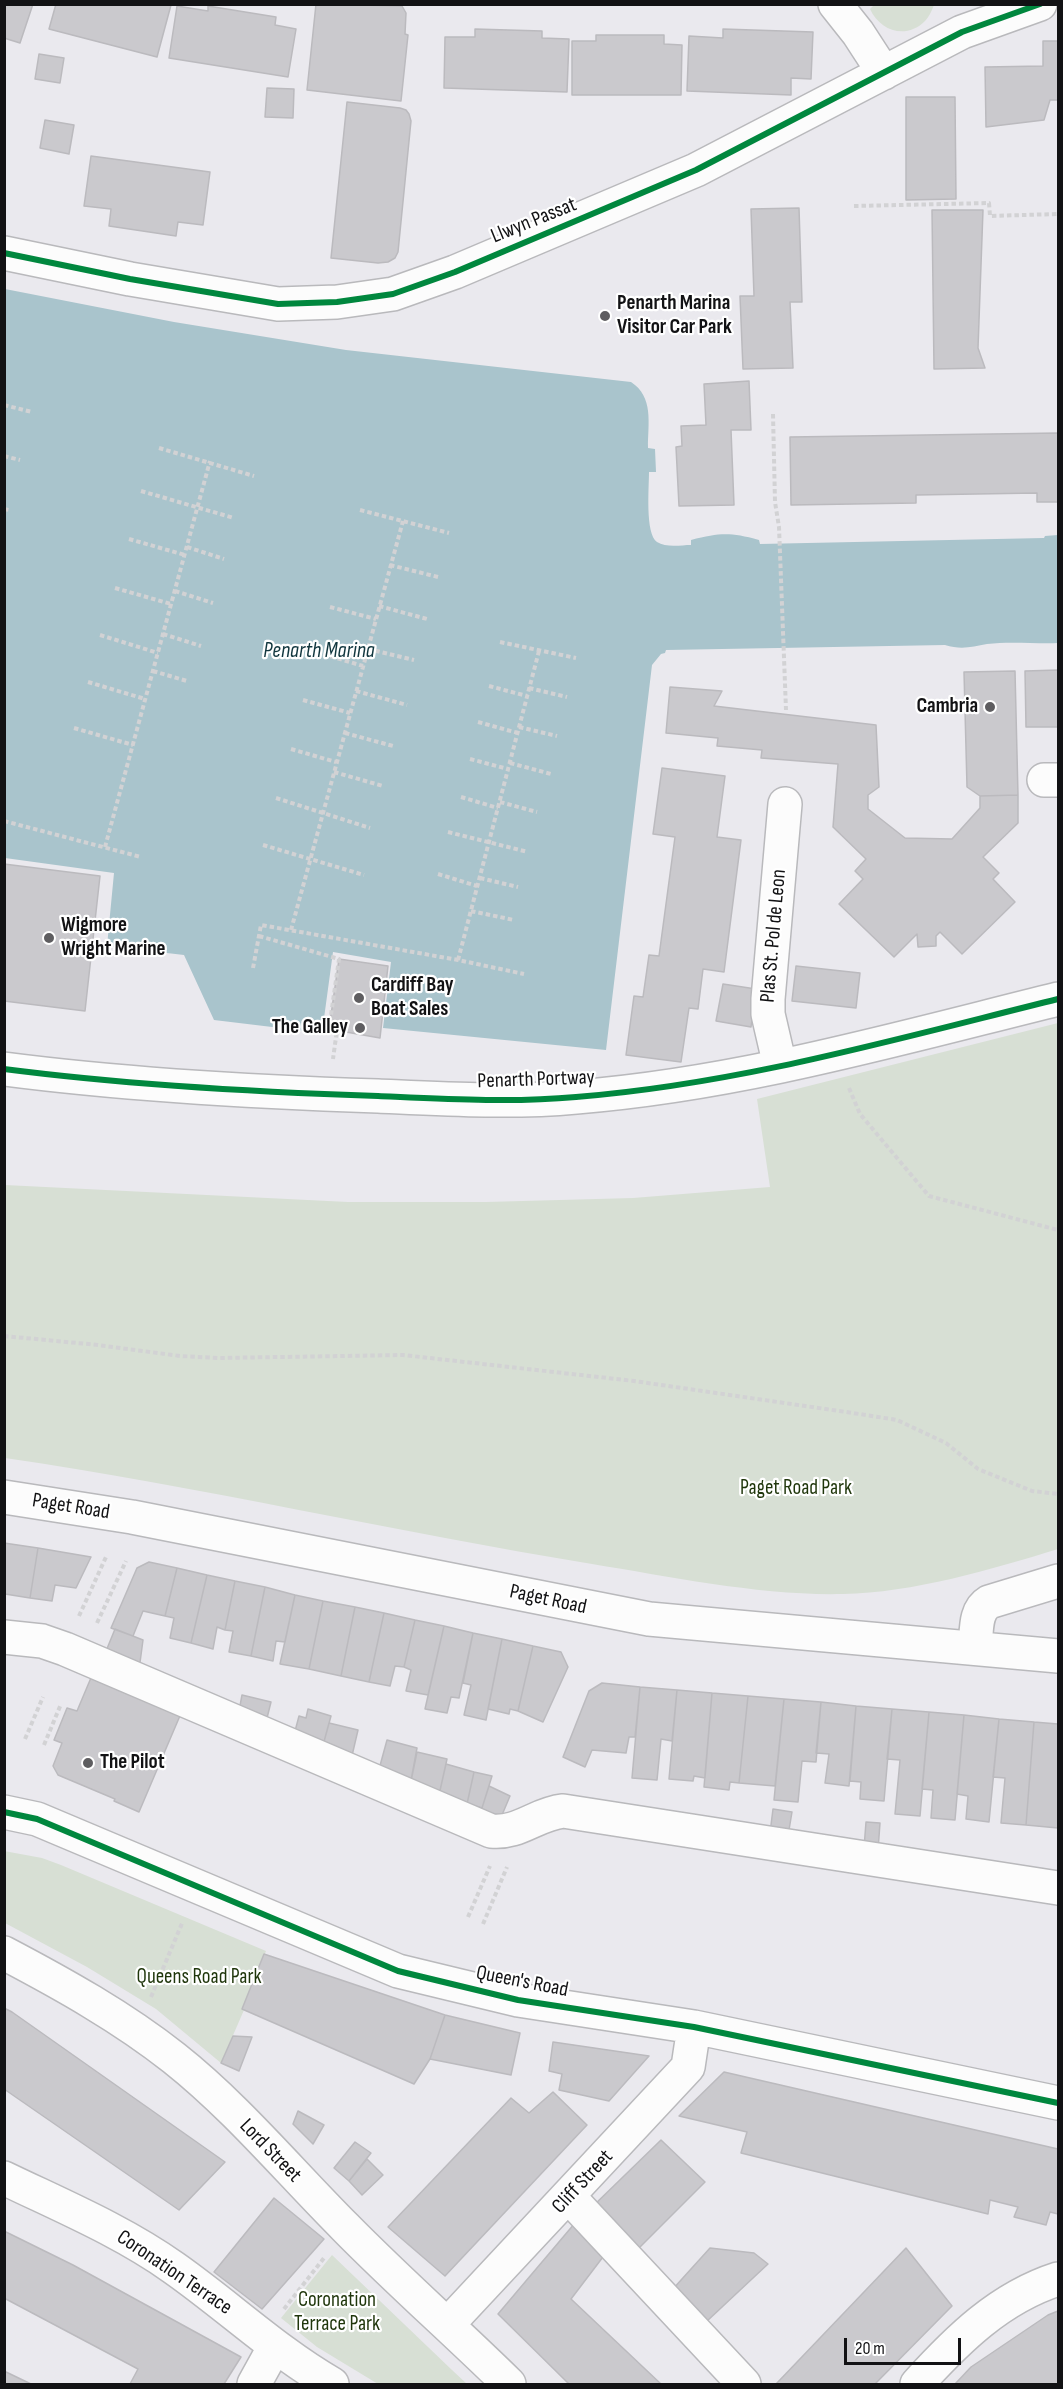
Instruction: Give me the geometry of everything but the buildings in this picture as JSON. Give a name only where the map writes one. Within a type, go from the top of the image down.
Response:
[{"type":"street","points":[[835,4],[858,33],[884,73]]},
{"type":"street","name":"Llwyn Passat","points":[[4,253],[130,279],[278,304],[337,302],[393,294],[455,272],[696,170],[962,32],[1040,4]]},
{"type":"street","name":"Plas St. Pol de Leon","points":[[780,1066],[768,1014],[768,999],[785,804]]},
{"type":"street","name":"Penarth Portway","points":[[4,1069],[69,1077],[249,1091],[506,1100],[574,1098],[728,1077],[1059,999]]},
{"type":"street","name":"Paget Road","points":[[4,1497],[154,1521],[649,1619],[1059,1656]]},
{"type":"street","points":[[975,1648],[978,1614],[981,1607],[989,1602],[1059,1581]]},
{"type":"street","points":[[4,1637],[42,1641],[65,1648],[491,1831],[504,1832],[548,1813],[563,1811],[1059,1888]]},
{"type":"street","name":"Queen's Road","points":[[4,1812],[37,1819],[398,1971],[518,2000],[694,2027],[1059,2103]]},
{"type":"street","name":"Lord Street","points":[[4,1953],[59,1982],[137,2031],[175,2059],[209,2089],[347,2229],[448,2324],[508,2385]]},
{"type":"street","name":"Cliff Street","points":[[448,2324],[688,2067],[694,2027]]},
{"type":"street","name":"Coronation Terrace","points":[[4,2178],[97,2222],[133,2242],[192,2281],[298,2364],[332,2385]]},
{"type":"street","points":[[569,2197],[744,2385]]},
{"type":"street","points":[[917,2385],[975,2325],[1001,2306],[1059,2279]]},
{"type":"street","points":[[254,2385],[275,2346]]},
{"type":"path","points":[[854,206],[989,203],[990,216],[1059,214]]},
{"type":"path","points":[[4,405],[32,412]]},
{"type":"path","points":[[773,414],[775,502],[779,528],[786,710]]},
{"type":"path","points":[[159,448],[210,461],[254,476]]},
{"type":"path","points":[[4,456],[20,460]]},
{"type":"path","points":[[105,847],[210,461]]},
{"type":"path","points":[[141,491],[234,518]]},
{"type":"path","points":[[360,510],[449,533]]},
{"type":"path","points":[[291,930],[403,521]]},
{"type":"path","points":[[129,539],[185,555]]},
{"type":"path","points":[[187,547],[225,559]]},
{"type":"path","points":[[390,565],[438,578]]},
{"type":"path","points":[[114,588],[171,604]]},
{"type":"path","points":[[175,591],[213,603]]},
{"type":"path","points":[[379,606],[427,620]]},
{"type":"path","points":[[330,607],[376,619]]},
{"type":"path","points":[[163,634],[201,646]]},
{"type":"path","points":[[100,635],[158,653]]},
{"type":"path","points":[[500,642],[576,658]]},
{"type":"path","points":[[368,648],[414,660]]},
{"type":"path","points":[[458,960],[539,651]]},
{"type":"path","points":[[316,652],[363,666]]},
{"type":"path","points":[[153,671],[187,681]]},
{"type":"path","points":[[88,682],[146,699]]},
{"type":"path","points":[[489,686],[527,696]]},
{"type":"path","points":[[529,688],[567,697]]},
{"type":"path","points":[[356,691],[407,705]]},
{"type":"path","points":[[303,700],[350,713]]},
{"type":"path","points":[[478,722],[518,733]]},
{"type":"path","points":[[519,727],[557,736]]},
{"type":"path","points":[[74,728],[133,745]]},
{"type":"path","points":[[345,733],[393,746]]},
{"type":"path","points":[[291,749],[336,762]]},
{"type":"path","points":[[470,759],[508,769]]},
{"type":"path","points":[[510,763],[551,774]]},
{"type":"path","points":[[334,772],[383,786]]},
{"type":"path","points":[[461,796],[498,808]]},
{"type":"path","points":[[276,798],[370,828]]},
{"type":"path","points":[[500,802],[537,812]]},
{"type":"path","points":[[4,820],[141,857]]},
{"type":"path","points":[[448,832],[528,852]]},
{"type":"path","points":[[263,846],[364,875]]},
{"type":"path","points":[[438,874],[477,886]]},
{"type":"path","points":[[480,878],[518,887]]},
{"type":"path","points":[[471,911],[514,920]]},
{"type":"path","points":[[253,968],[261,926],[458,960],[524,974]]},
{"type":"path","points":[[259,936],[339,959],[329,1029],[337,1030],[333,1062]]},
{"type":"path","points":[[860,1114],[929,1196],[1059,1230]]},
{"type":"path","points":[[4,1336],[209,1358],[403,1355],[634,1382],[897,1420],[946,1443],[978,1469],[1032,1491],[1059,1494]]},
{"type":"path","points":[[78,1619],[106,1557]]},
{"type":"path","points":[[94,1630],[126,1560]]},
{"type":"path","points":[[25,1738],[43,1697]]},
{"type":"path","points":[[44,1745],[61,1704]]},
{"type":"path","points":[[468,1917],[494,1857]]},
{"type":"path","points":[[483,1924],[509,1863]]},
{"type":"path","points":[[148,2004],[184,1917]]},
{"type":"green space","points":[[874,5],[934,5],[925,21],[918,27],[902,31],[880,23],[870,9]]},
{"type":"green space","name":"Paget Road Park","points":[[1058,1023],[1058,1549],[980,1572],[924,1585],[869,1593],[781,1592],[685,1580],[152,1482],[5,1458],[5,1185],[348,1202],[486,1202],[633,1198],[770,1187],[757,1099]]},
{"type":"green space","name":"Queens Road Park","points":[[4,1851],[42,1858],[61,1865],[266,1951],[221,2063],[156,2009],[87,1967],[5,1923]]},
{"type":"green space","name":"Coronation Terrace Park","points":[[332,2255],[467,2384],[378,2384],[317,2347],[281,2318]]},
{"type":"water","name":"Penarth Marina","points":[[5,289],[174,322],[346,350],[631,382],[643,395],[646,403],[649,420],[648,448],[655,449],[656,472],[649,472],[648,510],[651,530],[657,542],[669,546],[691,545],[691,540],[725,534],[759,540],[760,544],[1044,538],[1058,535],[1058,643],[996,643],[961,648],[945,645],[666,650],[661,654],[652,665],[606,1050],[383,1028],[391,962],[333,952],[322,1033],[214,1020],[184,955],[107,946],[114,873],[5,858]]},
{"type":"cycle path","points":[[4,253],[130,279],[278,304],[337,302],[393,294],[455,272],[696,170],[962,32],[1040,4]]},
{"type":"cycle path","points":[[4,1069],[144,1084],[237,1090],[453,1099],[552,1099],[637,1091],[759,1071],[879,1044],[1058,999]]},
{"type":"cycle path","points":[[4,1812],[37,1819],[398,1971],[518,2000],[694,2027],[1058,2103]]},
{"type":"place","name":"Penarth Marina Visitor Car Park","points":[[605,316]]},
{"type":"place","name":"Cambria","points":[[990,707]]},
{"type":"place","name":"Wigmore Wright Marine","points":[[49,938]]},
{"type":"place","name":"Cardiff Bay Boat Sales","points":[[359,998]]},
{"type":"place","name":"The Galley","points":[[360,1028]]},
{"type":"place","name":"The Pilot","points":[[88,1763]]}]
